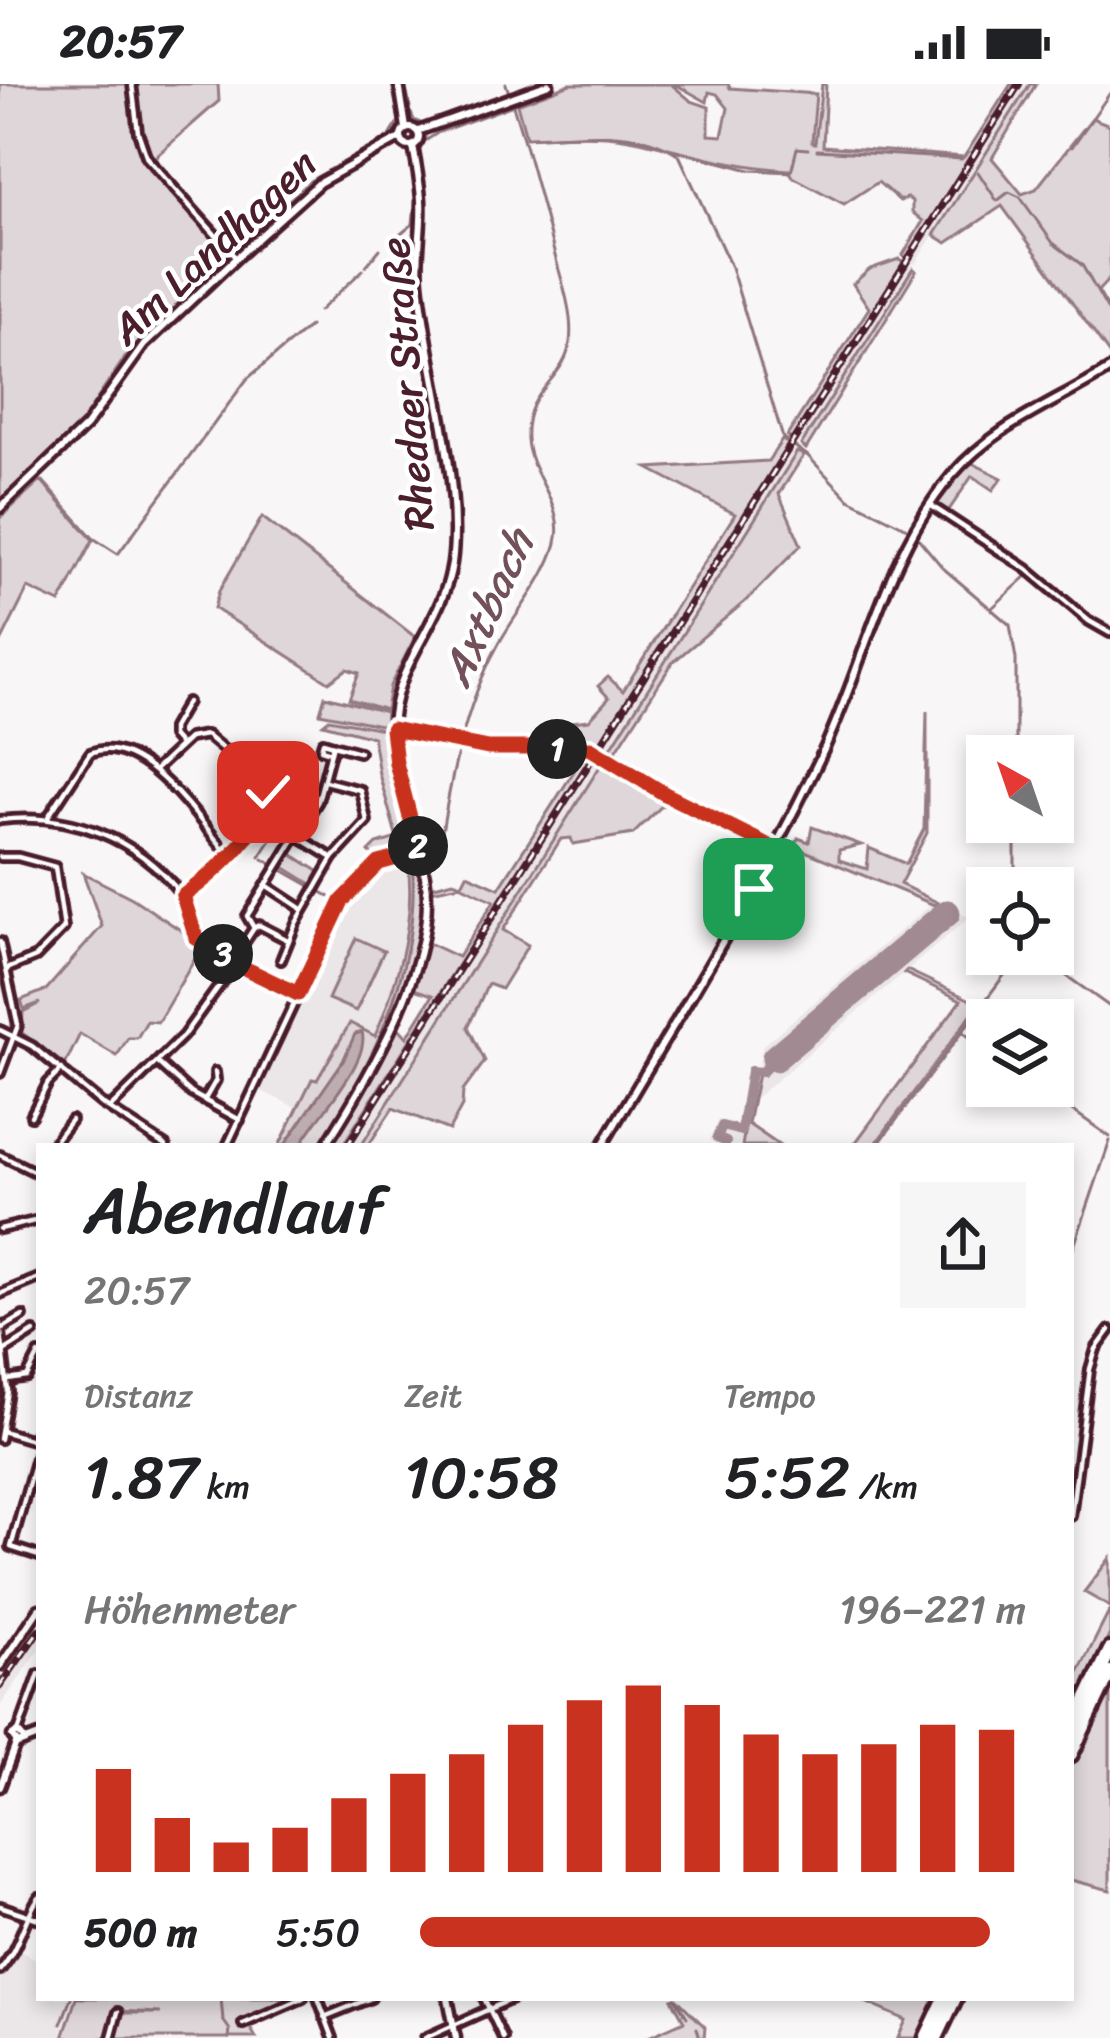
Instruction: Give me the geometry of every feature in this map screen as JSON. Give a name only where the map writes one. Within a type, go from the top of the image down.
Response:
[{"type":"highway","points":[[1074,1726],[1110,1650]]},
{"type":"highway","points":[[1074,1748],[1110,1672]]},
{"type":"highway","points":[[926,2038],[944,2001]]},
{"type":"highway","points":[[937,2038],[955,2001]]},
{"type":"street","points":[[132,84],[138,132],[147,158],[236,257]]},
{"type":"street","points":[[399,84],[413,130]]},
{"type":"street","points":[[413,130],[434,128],[549,84]]},
{"type":"street","points":[[406,143],[413,130]]},
{"type":"street","points":[[406,143],[413,130]]},
{"type":"street","name":"Am Landhagen","points":[[0,508],[86,426],[144,344],[319,182],[381,148],[406,143]]},
{"type":"street","name":"Rhedaer Straße","points":[[327,1143],[377,1061],[405,995],[428,897],[392,729],[398,687],[440,601],[453,554],[448,475],[418,280],[421,199],[416,165],[406,143]]},
{"type":"street","points":[[604,1143],[775,849],[834,729],[898,566],[930,505],[963,463],[993,436],[1110,369]]},
{"type":"street","points":[[930,505],[1027,568],[1110,633]]},
{"type":"street","points":[[181,746],[172,732],[187,702]]},
{"type":"street","points":[[392,729],[462,743],[541,751],[590,748],[665,794],[775,849]]},
{"type":"street","points":[[155,770],[195,735],[211,737],[262,797]]},
{"type":"street","points":[[254,928],[248,916],[318,801],[332,748],[358,752]]},
{"type":"street","points":[[48,817],[85,760],[95,750],[109,749],[155,770],[230,856]]},
{"type":"street","points":[[241,768],[254,751]]},
{"type":"street","points":[[183,896],[230,856],[261,813],[262,797],[286,770]]},
{"type":"street","points":[[280,960],[333,858],[368,818],[360,790],[325,781]]},
{"type":"street","points":[[0,820],[48,817],[114,838],[145,859],[183,896],[194,935],[236,963],[298,994]]},
{"type":"street","points":[[297,836],[333,858]]},
{"type":"street","points":[[0,857],[18,856],[55,867],[64,928],[36,958],[7,969]]},
{"type":"street","points":[[228,1143],[342,901],[379,863],[420,856]]},
{"type":"street","points":[[266,885],[303,909]]},
{"type":"street","points":[[110,1109],[203,1012],[254,928],[260,925],[287,940]]},
{"type":"street","points":[[0,942],[17,1012],[16,1038],[0,1073]]},
{"type":"street","points":[[0,1030],[161,1143]]},
{"type":"street","points":[[157,1062],[182,1086],[240,1120]]},
{"type":"street","points":[[31,1116],[48,1083],[62,1069]]},
{"type":"street","points":[[204,1101],[214,1072]]},
{"type":"street","points":[[53,1143],[71,1120]]},
{"type":"street","points":[[0,1155],[36,1172]]},
{"type":"street","points":[[0,1229],[36,1221]]},
{"type":"street","points":[[0,1294],[36,1279]]},
{"type":"street","points":[[23,1316],[0,1326],[5,1378],[1,1435],[36,1443]]},
{"type":"street","points":[[1074,1493],[1090,1369],[1096,1349],[1110,1330]]},
{"type":"street","points":[[4,1351],[34,1332]]},
{"type":"street","points":[[5,1378],[27,1377],[36,1360]]},
{"type":"street","points":[[36,1447],[11,1546],[36,1555]]},
{"type":"street","points":[[0,1666],[36,1613]]},
{"type":"street","points":[[0,1787],[36,1682]]},
{"type":"street","points":[[15,1736],[36,1736]]},
{"type":"street","points":[[0,1970],[11,1957],[36,1901]]},
{"type":"street","points":[[0,1906],[36,1917]]},
{"type":"street","points":[[243,2024],[297,2001]]},
{"type":"street","points":[[319,2001],[333,2038]]},
{"type":"street","points":[[324,2017],[363,2001]]},
{"type":"street","points":[[449,2001],[455,2038]]},
{"type":"street","points":[[485,2001],[503,2038]]},
{"type":"street","points":[[425,2038],[508,2001]]},
{"type":"street","points":[[111,2038],[118,2012]]},
{"type":"shaded area","points":[[0,84],[218,84],[219,101],[147,164],[230,257],[160,320],[126,356],[81,423],[0,500]]},
{"type":"shaded area","points":[[570,84],[671,84],[691,101],[709,107],[709,135],[722,136],[728,108],[717,94],[709,92],[707,102],[675,84],[728,84],[730,88],[816,94],[815,143],[822,84],[826,84],[823,146],[964,157],[1015,84],[906,259],[903,255],[923,221],[912,212],[912,201],[900,201],[878,182],[844,204],[793,177],[789,170],[732,163],[626,138],[526,137],[517,104]]},
{"type":"shaded area","points":[[1015,84],[1030,84],[915,264],[906,259]]},
{"type":"shaded area","points":[[1030,84],[1036,84],[992,158],[1022,194],[1036,189],[1092,118],[1110,125],[1110,278],[1098,291],[1110,312],[1110,355],[1002,206],[947,243],[934,235]]},
{"type":"shaded area","points":[[899,259],[904,262],[792,440],[787,436],[869,308],[853,284],[870,269]]},
{"type":"shaded area","points":[[904,262],[912,268],[801,445],[792,440]]},
{"type":"shaded area","points":[[913,268],[916,271],[806,449],[801,445]]},
{"type":"shaded area","points":[[782,440],[789,444],[596,748],[571,742],[541,748],[488,745],[492,740],[529,742],[553,724],[589,720],[609,698],[598,686],[608,677],[623,691],[735,514],[648,468],[768,461]]},
{"type":"shaded area","points":[[788,446],[797,452],[363,1143],[344,1143]]},
{"type":"shaded area","points":[[797,452],[804,455],[779,494],[801,545],[747,600],[673,662],[612,757],[607,754]]},
{"type":"shaded area","points":[[970,462],[1002,478],[993,490],[972,476],[947,513],[936,505]]},
{"type":"shaded area","points":[[41,481],[93,540],[60,603],[28,588],[0,644],[0,518]]},
{"type":"shaded area","points":[[262,517],[415,637],[390,686],[386,710],[349,699],[359,673],[347,669],[329,682],[214,608]]},
{"type":"shaded area","points":[[325,696],[386,712],[385,726],[320,713]]},
{"type":"shaded area","points":[[927,711],[927,833],[900,884],[945,906],[795,847],[798,838],[809,842],[812,827],[861,845],[839,850],[839,860],[867,869],[869,848],[906,864],[924,829]]},
{"type":"shaded area","points":[[329,719],[383,729],[388,773],[411,845],[407,851],[377,860],[369,852],[397,838],[373,737],[323,724]]},
{"type":"shaded area","points":[[587,751],[593,754],[344,1143],[330,1143],[368,1083],[396,1025],[407,1037],[433,995],[410,988],[426,942],[458,957],[494,901],[460,885],[431,891],[431,887],[453,881],[462,884],[467,874],[499,888]]},
{"type":"shaded area","points":[[604,760],[669,799],[633,834],[573,844],[571,838],[561,839],[503,930],[528,945],[501,989],[488,984],[468,1027],[485,1061],[463,1091],[462,1106],[449,1130],[393,1108],[370,1143],[363,1143]]},
{"type":"shaded area","points":[[290,853],[321,873],[313,885],[282,866]]},
{"type":"shaded area","points":[[416,856],[423,897],[420,934],[386,1030],[321,1143],[280,1143],[312,1079],[317,1080],[350,1023],[375,1036],[403,949],[409,903],[407,857]]},
{"type":"shaded area","points":[[407,857],[408,920],[393,994],[375,1037],[349,1023],[297,1108],[257,1089],[344,902],[380,865]]},
{"type":"shaded area","points":[[83,873],[132,898],[203,945],[158,1022],[147,1021],[117,1056],[80,1034],[65,1065],[22,1033],[23,1012],[40,1003],[24,1009],[21,1000],[46,990],[102,926]]},
{"type":"shaded area","points":[[932,904],[966,916],[753,1100],[757,1075],[753,1074],[741,1143],[710,1140],[718,1120],[738,1125],[748,1067],[758,1069],[763,1045]]},
{"type":"shaded area","points":[[356,938],[384,951],[356,1011],[328,999]]},
{"type":"shaded area","points":[[907,970],[968,999],[966,1022],[876,1143],[855,1143],[961,1000],[904,973]]},
{"type":"shaded area","points":[[362,1032],[358,1059],[340,1090],[302,1143],[286,1143],[343,1061],[355,1034]]},
{"type":"shaded area","points":[[754,1074],[758,1074],[748,1124],[776,1143],[742,1143]]},
{"type":"shaded area","points":[[1110,1558],[1110,1607],[1084,1592]]},
{"type":"shaded area","points":[[1110,1610],[1110,1634],[1074,1710],[1074,1681]]},
{"type":"shaded area","points":[[36,1626],[36,1654],[0,1706],[0,1680]]},
{"type":"shaded area","points":[[1110,1682],[1110,1890],[1074,1881],[1074,1757]]},
{"type":"shaded area","points":[[17,1950],[36,1959],[36,2001],[72,2001],[61,2038],[0,2038],[0,1975]]},
{"type":"shaded area","points":[[75,2001],[292,2001],[246,2020],[256,2038],[113,2038],[119,2013],[161,2013],[117,2011],[110,2038],[63,2038]]},
{"type":"shaded area","points":[[673,2001],[679,2001],[705,2027],[704,2038],[646,2038],[684,2021]]},
{"type":"shaded area","points":[[863,2001],[936,2001],[917,2038],[898,2038],[906,2020]]},
{"type":"waterway","points":[[238,247],[310,181],[390,136],[399,121],[392,84]]},
{"type":"waterway","points":[[405,84],[410,107]]},
{"type":"waterway","name":"Axtbach","points":[[320,1143],[356,1084],[387,1018],[407,947],[413,874],[439,850],[453,772],[485,670],[556,543],[556,516],[529,452],[528,422],[538,397],[567,355],[570,320],[506,84]]},
{"type":"waterway","points":[[1072,147],[1110,93]]},
{"type":"waterway","points":[[419,162],[425,141],[439,132],[513,105]]},
{"type":"waterway","points":[[411,113],[425,125]]},
{"type":"waterway","points":[[526,138],[625,136],[679,155],[731,267],[783,438],[808,456],[849,499],[909,529]]},
{"type":"waterway","points":[[675,150],[750,170],[791,172],[797,148],[808,149]]},
{"type":"waterway","points":[[817,150],[962,159]]},
{"type":"waterway","points":[[420,168],[424,196]]},
{"type":"waterway","points":[[978,172],[997,201],[1009,192],[1020,197],[1053,243],[1082,265],[1110,314]]},
{"type":"waterway","points":[[244,256],[333,178]]},
{"type":"waterway","points":[[396,238],[413,224],[415,203]]},
{"type":"waterway","points":[[424,226],[425,203]]},
{"type":"waterway","points":[[366,266],[380,249]]},
{"type":"waterway","points":[[319,311],[363,270]]},
{"type":"waterway","points":[[422,282],[430,336]]},
{"type":"waterway","points":[[43,481],[93,538],[118,554],[247,379],[310,326]]},
{"type":"waterway","points":[[918,538],[943,568],[1010,625],[1016,659],[1016,735]]},
{"type":"waterway","points":[[992,608],[1029,574]]},
{"type":"waterway","points":[[260,857],[300,795],[308,766]]},
{"type":"waterway","points":[[1015,843],[1015,867]]},
{"type":"waterway","points":[[263,859],[330,897]]},
{"type":"waterway","points":[[879,1143],[1004,975]]},
{"type":"waterway","points":[[1065,975],[1110,1007]]},
{"type":"waterway","points":[[1068,1107],[1110,1137]]},
{"type":"waterway","points":[[1074,1246],[1110,1141]]},
{"type":"waterway","points":[[61,2024],[70,2001]]},
{"type":"waterway","name":"Axtbach","points":[[221,2001],[229,2038]]},
{"type":"waterway","points":[[677,2001],[687,2017]]},
{"type":"waterway","points":[[697,2028],[700,2038]]},
{"type":"taxiway","points":[[726,1142],[717,1138],[722,1126],[741,1131],[751,1071],[762,1072],[775,1058]]},
{"type":"runway","points":[[775,1058],[947,913]]},
{"type":"railway","points":[[349,1143],[1019,84]]},
{"type":"railway","points":[[0,1686],[36,1634]]},
{"type":"route","points":[[268,792],[262,797],[261,813],[230,856],[183,896],[196,938],[298,994],[342,901],[379,863],[419,852],[392,729],[488,748],[590,748],[665,794],[775,849],[754,889]]}]
